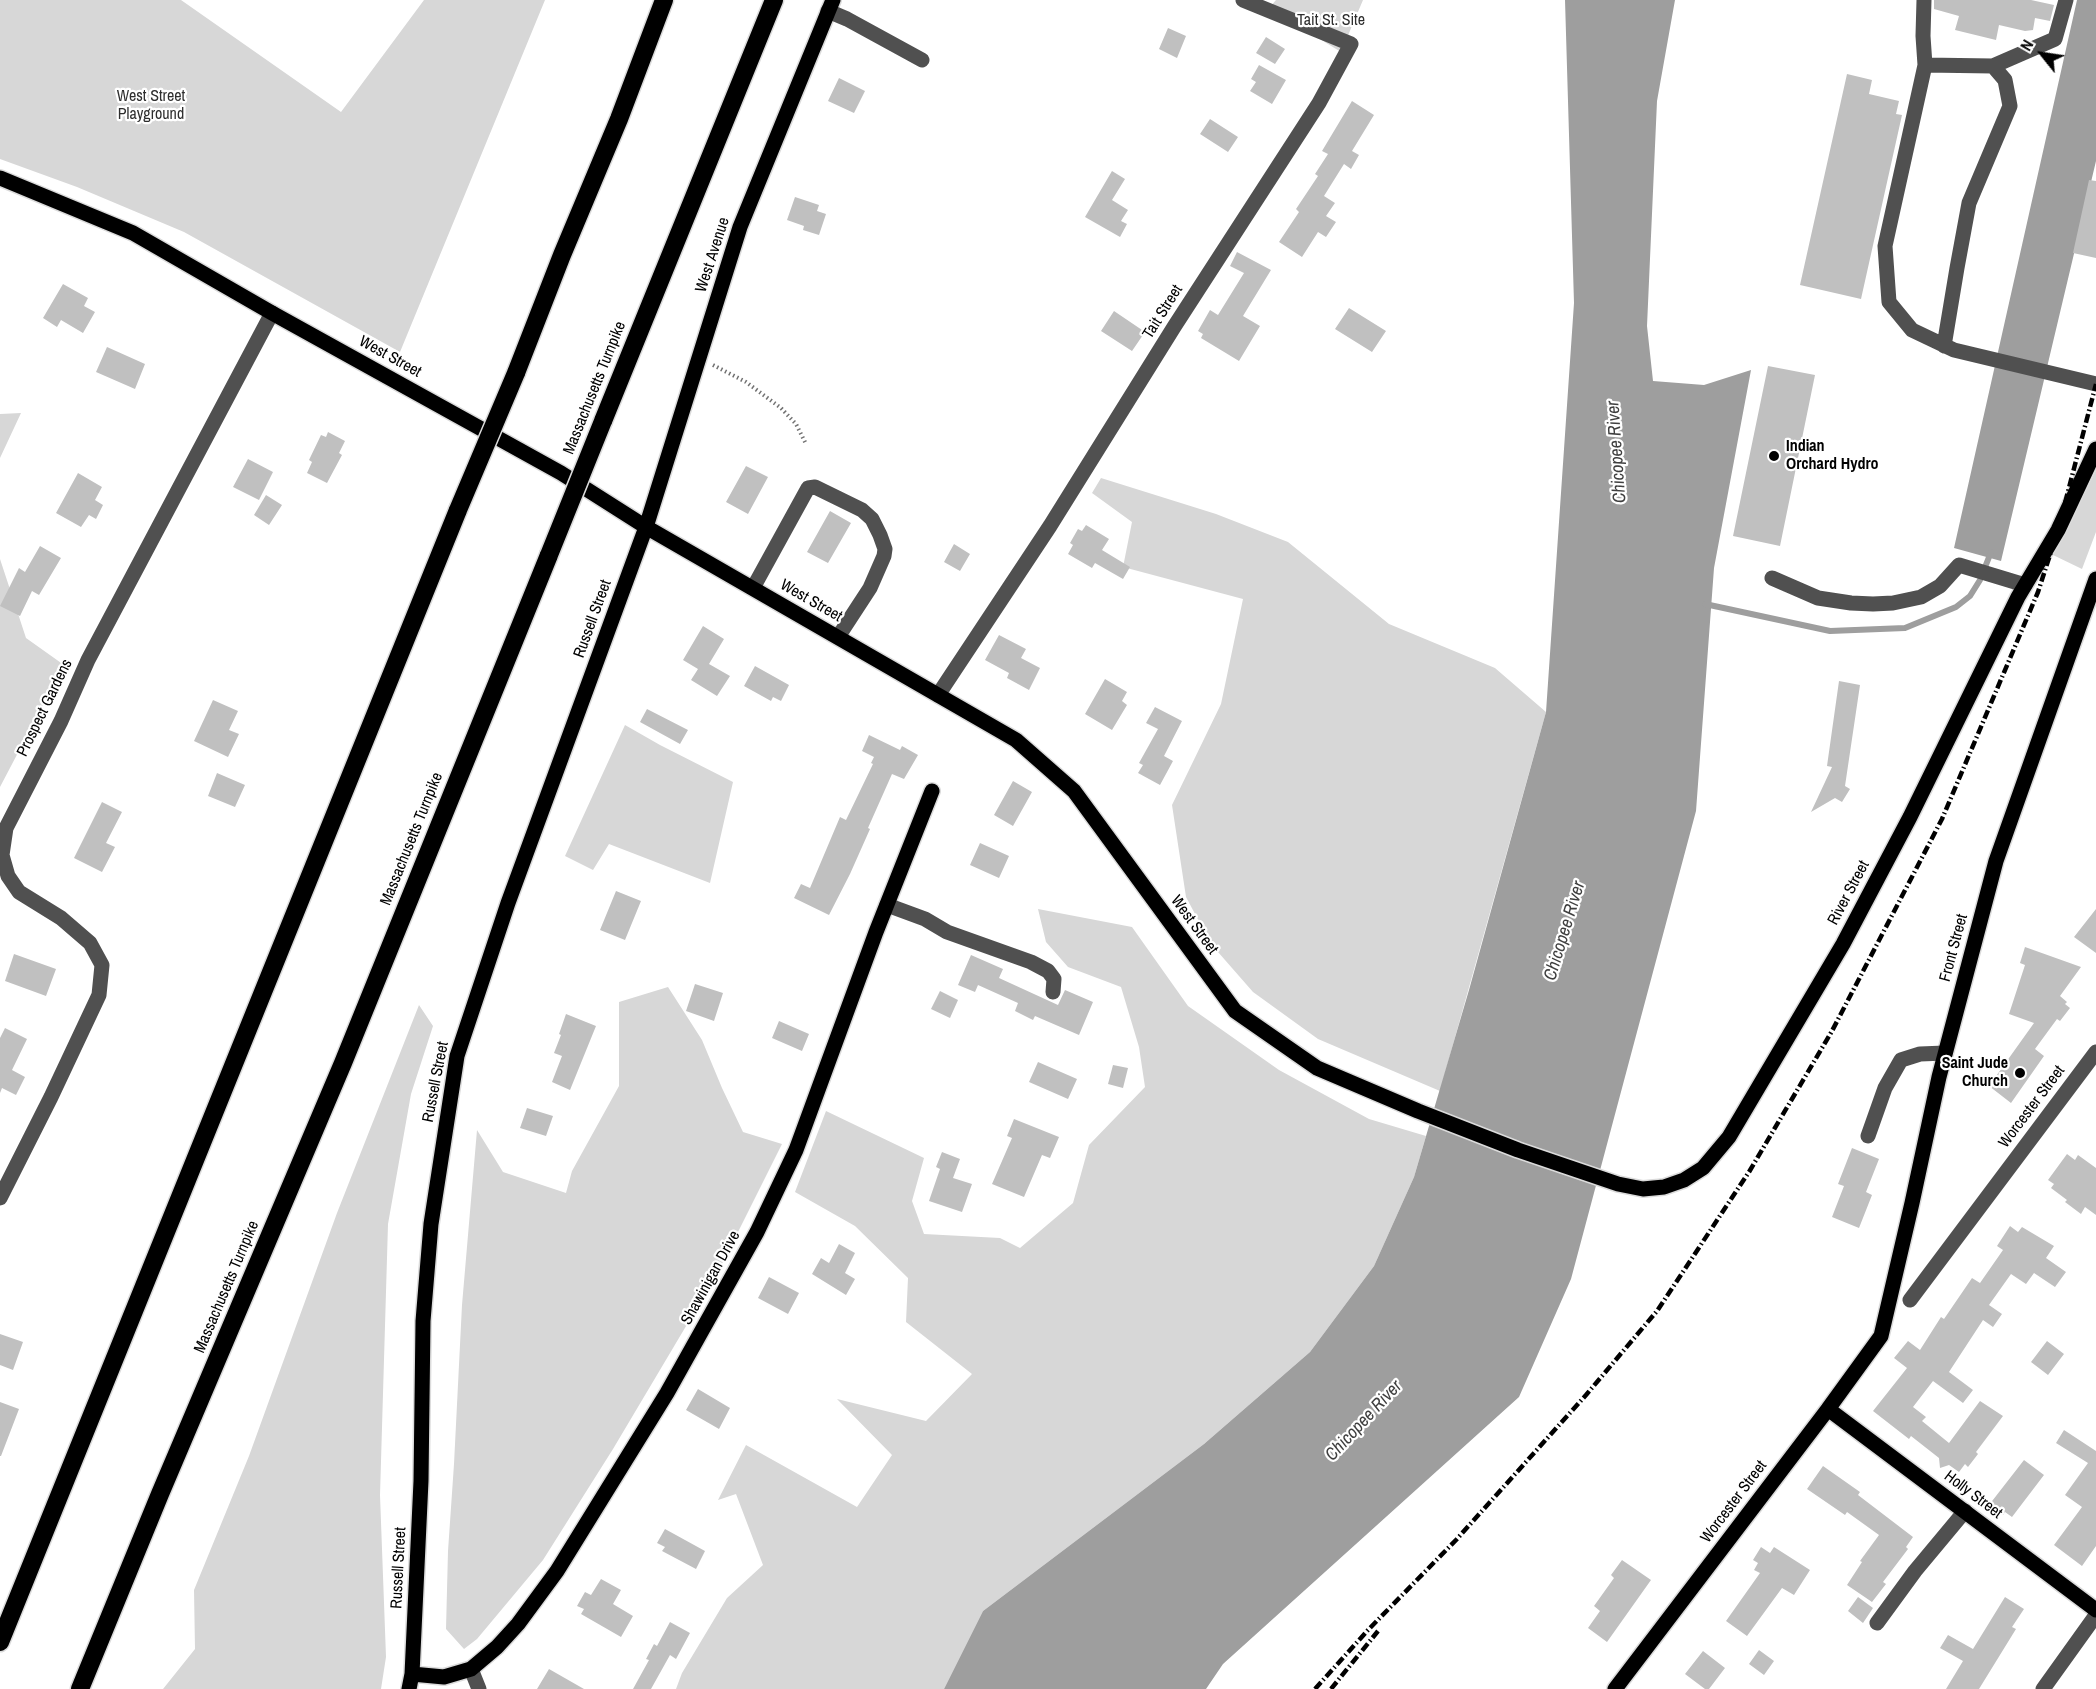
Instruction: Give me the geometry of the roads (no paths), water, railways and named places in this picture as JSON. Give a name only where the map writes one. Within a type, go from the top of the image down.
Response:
[{"type":"highway","points":[[0,1642],[619,120],[664,0]]},
{"type":"highway","name":"Massachusetts Turnpike","points":[[80,1689],[343,1063],[774,0]]},
{"type":"main road","name":"West Avenue","points":[[646,527],[740,227],[830,6]]},
{"type":"main road","name":"West Street","points":[[0,178],[133,233],[561,473],[646,527],[1016,740],[1074,791],[1234,1011],[1317,1068],[1518,1150]]},
{"type":"main road","name":"River Street","points":[[1518,1150],[1606,1180],[1643,1189],[1653,1189],[1674,1184],[1703,1168],[1730,1137],[1848,934],[1910,817],[2025,585],[2058,530],[2096,448]]},
{"type":"main road","name":"Russell Street","points":[[410,1681],[421,1481],[423,1321],[431,1224],[457,1056],[508,903],[646,527]]},
{"type":"main road","name":"Front Street","points":[[1881,1336],[1945,1053],[1996,861],[2096,579]]},
{"type":"main road","name":"Shawinigan Drive","points":[[410,1681],[444,1677],[471,1669],[497,1647],[518,1624],[558,1571],[667,1393],[757,1232],[796,1150],[887,904],[932,791]]},
{"type":"main road","name":"Worcester Street","points":[[1615,1689],[1881,1336]]},
{"type":"main road","name":"Holly Street","points":[[1828,1409],[2096,1610]]},
{"type":"street","name":"Tait Street","points":[[938,695],[1050,526],[1174,327],[1313,113],[1351,44],[1243,0]]},
{"type":"street","points":[[1924,0],[1925,64],[1885,246],[1889,302],[1912,330],[1954,350],[2096,384]]},
{"type":"street","points":[[1925,64],[1993,66],[2055,39],[2066,0]]},
{"type":"street","points":[[830,6],[847,19],[922,60]]},
{"type":"street","points":[[1944,345],[1969,203],[2010,106],[2005,80],[1993,66]]},
{"type":"street","name":"Prospect Gardens","points":[[0,1198],[99,995],[102,965],[90,943],[61,918],[19,892],[8,876],[2,855],[6,828],[61,721],[88,660],[272,312]]},
{"type":"street","points":[[753,588],[808,488],[815,487],[862,510],[872,519],[880,535],[885,549],[884,556],[870,588],[838,637]]},
{"type":"street","points":[[1772,578],[1818,598],[1851,603],[1893,603],[1921,597],[1940,586],[1959,565],[2025,585]]},
{"type":"street","points":[[887,904],[925,919],[947,932],[1031,962],[1048,971],[1054,979],[1053,992]]},
{"type":"street","name":"Worcester Street","points":[[1910,1300],[2096,1052]]},
{"type":"street","points":[[1868,1136],[1885,1088],[1901,1060],[1920,1054],[1945,1053]]},
{"type":"street","points":[[1877,1623],[1915,1571],[1965,1511]]},
{"type":"street","points":[[2043,1689],[2096,1615]]},
{"type":"street","points":[[471,1669],[479,1689]]},
{"type":"water","name":"Chicopee River","points":[[1565,0],[1675,0],[1657,101],[1647,326],[1653,381],[1704,385],[1751,370],[1714,568],[1696,811],[1571,1279],[1519,1397],[1223,1664],[1206,1689],[944,1689],[983,1611],[1204,1444],[1310,1352],[1374,1266],[1414,1177],[1469,990],[1546,712],[1574,303]]},
{"type":"water","points":[[2077,0],[2096,0],[2096,161],[2001,561],[1954,548]]},
{"type":"waterway","points":[[1705,604],[1830,631],[1905,628],[1956,607],[1970,596],[1980,580],[1991,552]]},
{"type":"railway","points":[[1315,1689],[1368,1630],[1456,1540],[1586,1395],[1657,1311],[1749,1172],[1832,1031],[1942,819],[2038,592],[2058,530],[2096,384]]},
{"type":"railway","points":[[1331,1689],[1378,1631]]},
{"type":"place","name":"Indian Orchard Hydro","points":[[1774,456]]},
{"type":"place","name":"Saint Jude Church","points":[[2020,1073]]},
{"type":"park label","name":"Tait St. Site","points":[[1331,21]]},
{"type":"park label","name":"West Street Playground","points":[[151,106]]}]
